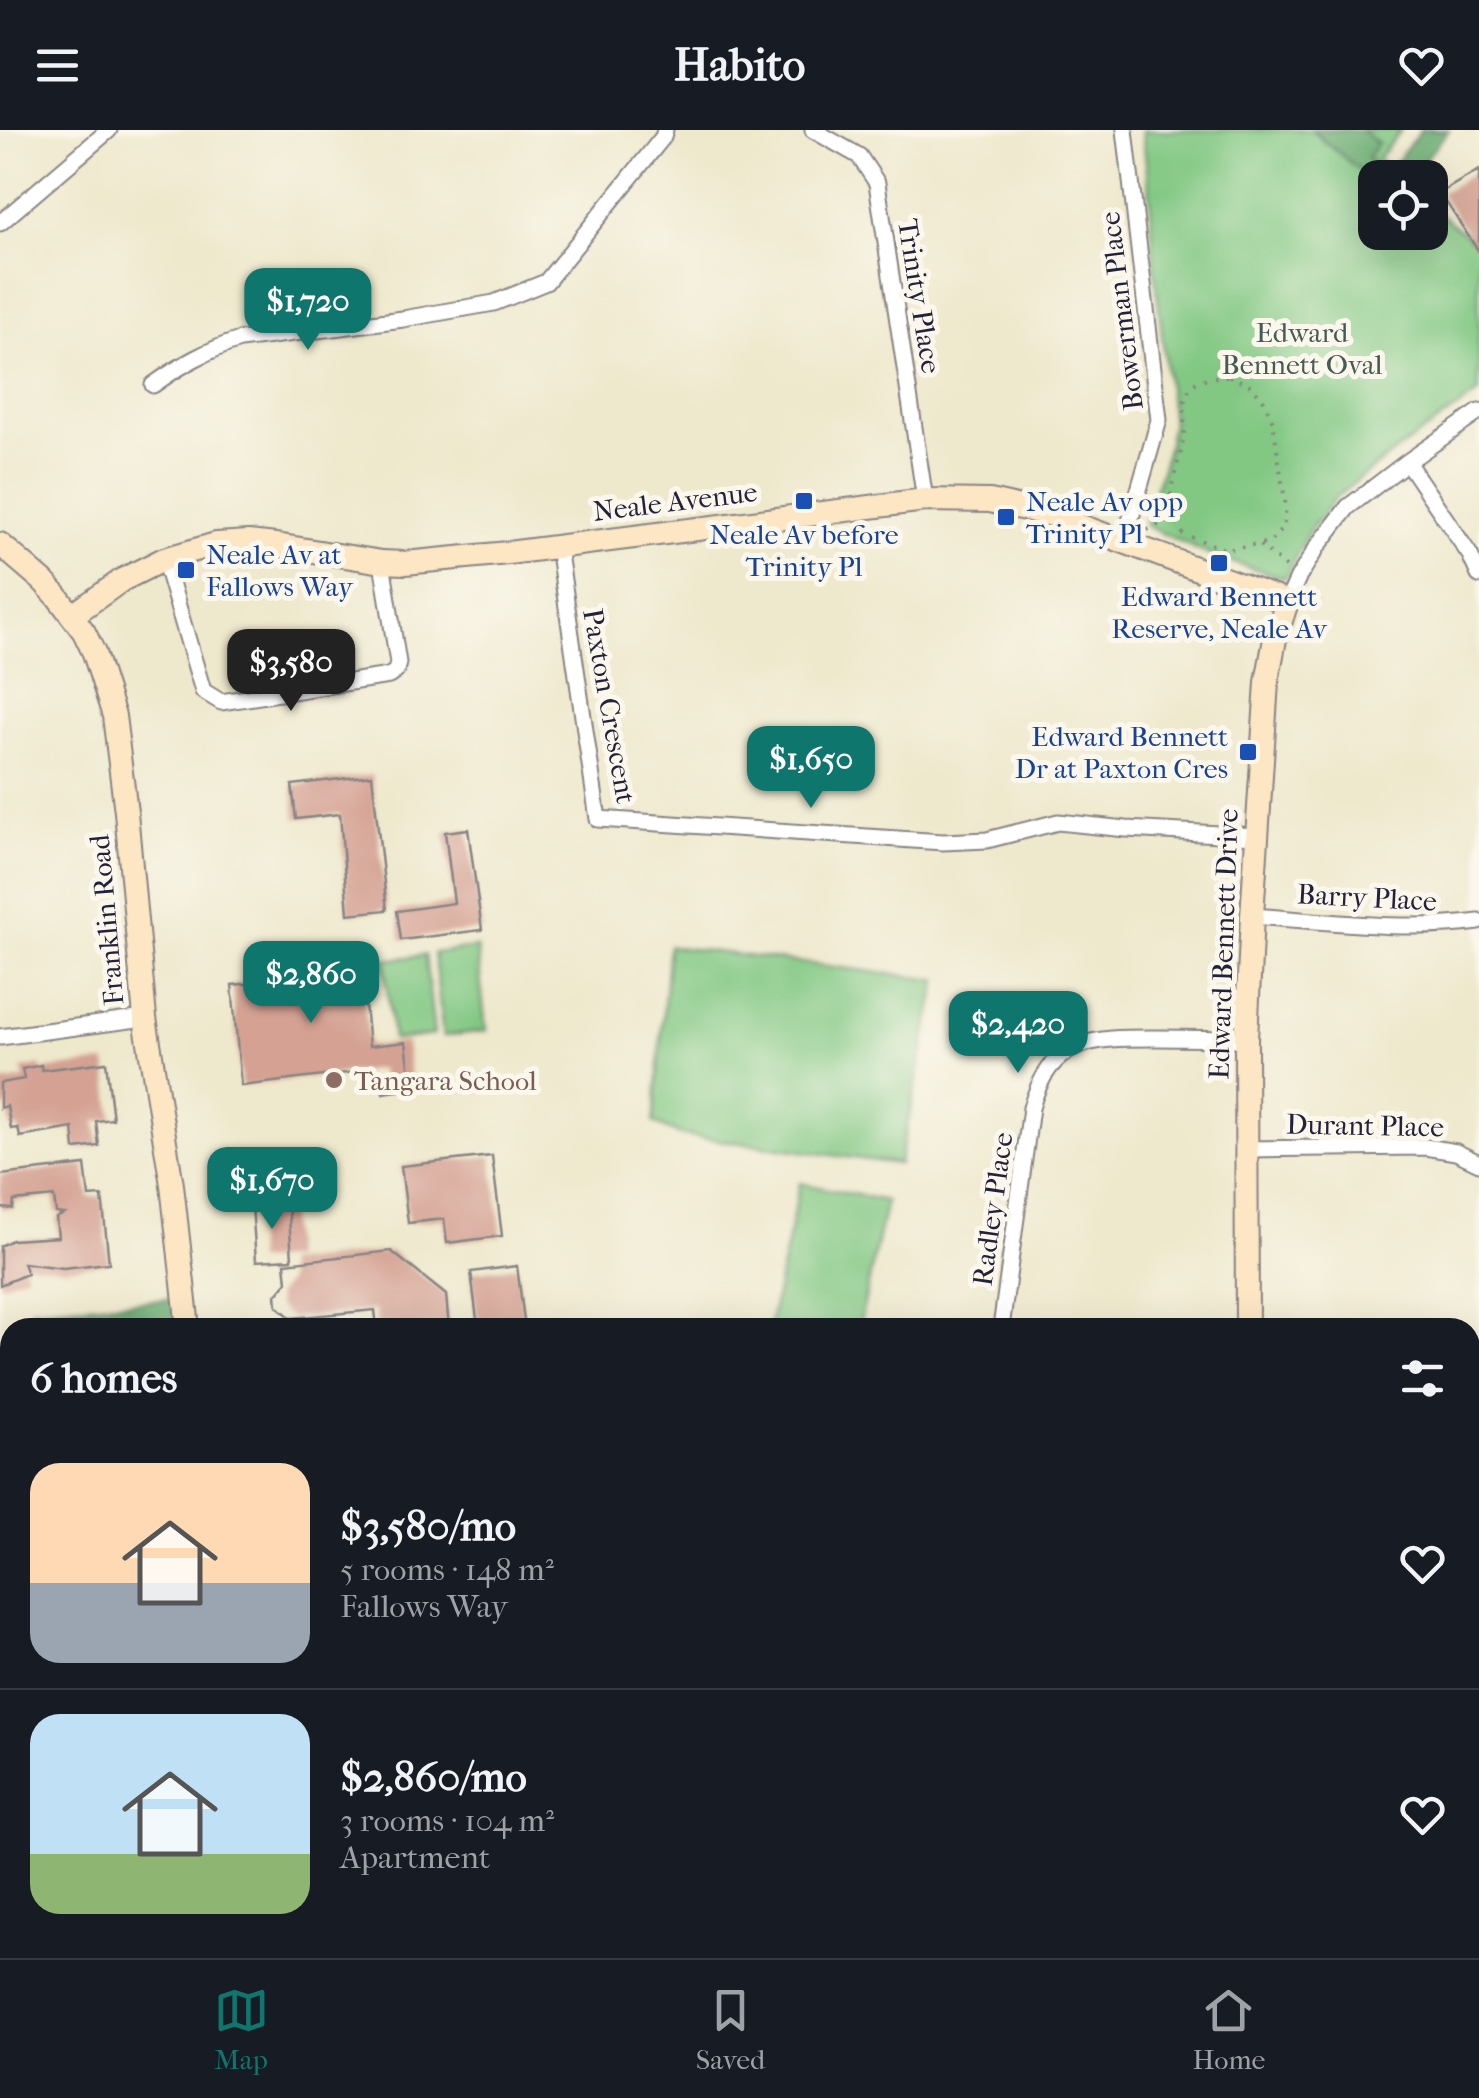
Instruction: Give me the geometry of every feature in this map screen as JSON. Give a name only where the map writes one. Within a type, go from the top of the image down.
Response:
[{"type":"street","points":[[0,223],[110,130]]},
{"type":"street","points":[[153,385],[215,347],[240,340],[403,320],[494,303],[546,282],[665,130]]},
{"type":"street","name":"Trinity Place","points":[[814,130],[859,156],[878,183],[925,500]]},
{"type":"street","name":"Bowerman Place","points":[[1124,542],[1159,420],[1125,130]]},
{"type":"street","name":"Edward Bennett Drive","points":[[1246,1318],[1246,1039],[1267,682],[1275,640],[1298,578],[1348,507],[1479,412]]},
{"type":"street","points":[[1408,462],[1479,574]]},
{"type":"street","name":"Neale Avenue","points":[[72,615],[122,580],[164,559],[216,544],[248,542],[382,562],[422,561],[925,500],[990,501],[1051,515],[1287,602]]},
{"type":"street","name":"Franklin Road","points":[[0,544],[43,581],[72,615],[94,653],[108,690],[119,740],[145,1018],[172,1185],[187,1318]]},
{"type":"street","name":"Paxton Crescent","points":[[558,546],[598,819],[943,842],[987,840],[1058,822],[1257,836]]},
{"type":"street","points":[[164,559],[203,691],[221,702],[396,672],[398,663],[382,562]]},
{"type":"street","name":"Barry Place","points":[[1252,916],[1430,926],[1479,922]]},
{"type":"street","points":[[0,1036],[145,1018]]},
{"type":"street","name":"Radley Place","points":[[1002,1318],[1031,1108],[1050,1066],[1073,1048],[1099,1038],[1246,1039]]},
{"type":"street","name":"Durant Place","points":[[1247,1149],[1425,1147],[1456,1152],[1479,1163]]},
{"type":"path","points":[[1229,376],[1252,386],[1273,422],[1286,508],[1283,528],[1270,542],[1260,544],[1227,550],[1200,541],[1184,534],[1172,511],[1170,491],[1180,461],[1184,405],[1190,388],[1202,380],[1229,376]]},
{"type":"path","points":[[1260,544],[1298,578]]},
{"type":"green space","name":"Edward Bennett Oval","points":[[1142,130],[1401,130],[1379,160],[1358,160],[1358,250],[1448,250],[1448,220],[1479,247],[1479,393],[1336,497],[1308,533],[1285,578],[1214,557],[1146,526],[1172,423]]},
{"type":"green space","points":[[1311,130],[1361,130],[1378,143],[1367,158],[1369,160],[1358,160],[1358,169]]},
{"type":"green space","points":[[1421,130],[1449,130],[1424,160],[1397,160]]},
{"type":"green space","points":[[669,946],[938,980],[899,1164],[681,1135],[654,1123]]},
{"type":"green space","points":[[477,948],[486,1031],[443,1036],[434,953]]},
{"type":"green space","points":[[425,955],[434,1035],[393,1040],[384,960]]},
{"type":"green space","points":[[800,1183],[886,1201],[861,1318],[771,1318]]},
{"type":"green space","points":[[173,1299],[175,1318],[32,1318],[31,1309]]},
{"type":"building","points":[[1479,170],[1479,252],[1448,205],[1448,188]]},
{"type":"building","points":[[372,775],[387,910],[348,914],[340,814],[296,819],[292,785]]},
{"type":"building","points":[[468,829],[482,930],[401,940],[397,911],[454,903],[445,832]]},
{"type":"building","points":[[360,953],[369,1046],[406,1042],[412,1089],[383,1093],[380,1069],[241,1086],[232,985],[265,982],[263,967]]},
{"type":"building","points":[[106,1062],[113,1119],[96,1121],[99,1146],[75,1149],[73,1128],[20,1137],[18,1128],[11,1129],[7,1106],[0,1108],[0,1083],[24,1079],[22,1069],[41,1065],[42,1070]]},
{"type":"building","points":[[492,1156],[502,1236],[447,1243],[444,1219],[408,1223],[401,1166]]},
{"type":"building","points":[[85,1165],[89,1197],[102,1196],[109,1263],[63,1268],[23,1263],[27,1274],[0,1285],[0,1246],[12,1240],[58,1237],[56,1218],[64,1214],[56,1213],[54,1197],[14,1201],[13,1209],[0,1208],[0,1175]]},
{"type":"building","points":[[288,1202],[292,1259],[256,1261],[252,1205]]},
{"type":"building","points":[[391,1251],[446,1295],[448,1318],[376,1318],[375,1310],[291,1318],[277,1306],[276,1295],[287,1282],[285,1263]]},
{"type":"building","points":[[517,1266],[524,1318],[477,1318],[471,1272]]},
{"type":"place","name":"Neale Av before Trinity Pl","points":[[804,501]]},
{"type":"place","name":"Neale Av opp Trinity Pl","points":[[1006,517]]},
{"type":"place","name":"Edward Bennett Reserve, Neale Av","points":[[1219,563]]},
{"type":"place","name":"Neale Av at Fallows Way","points":[[186,570]]},
{"type":"place","name":"Edward Bennett Dr at Paxton Cres","points":[[1248,752]]},
{"type":"place","name":"Tangara School","points":[[334,1080]]}]
